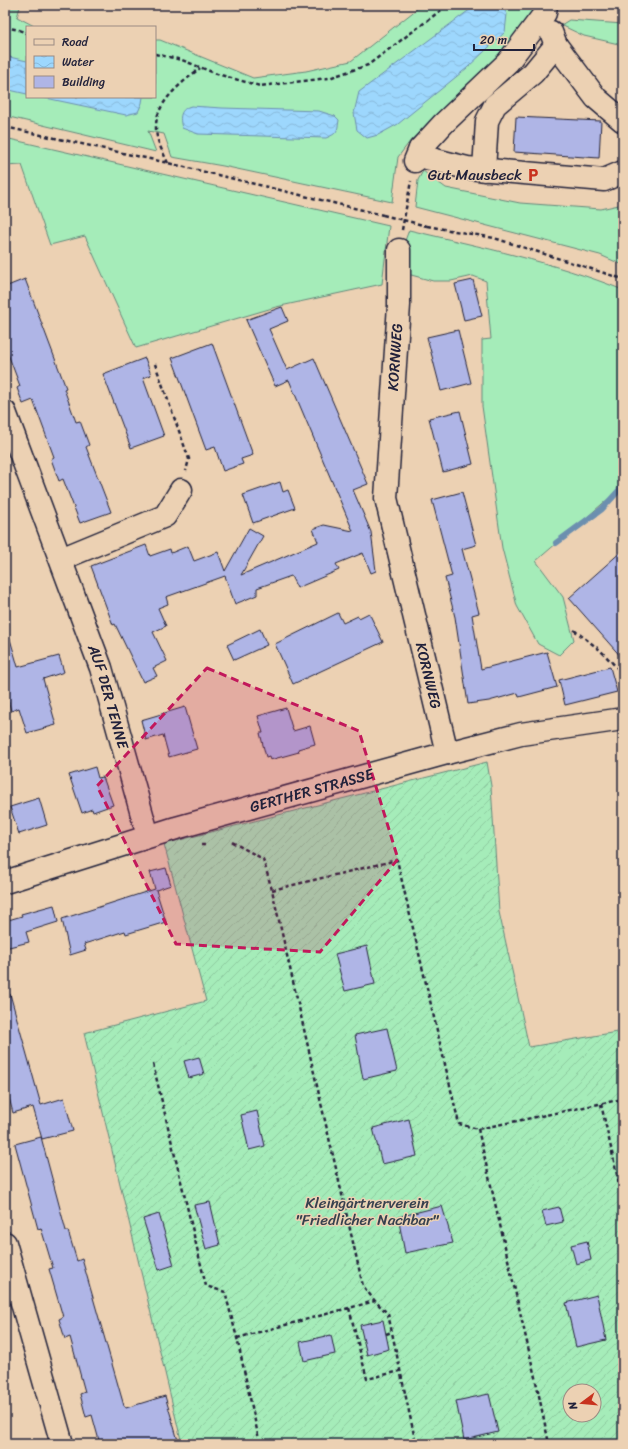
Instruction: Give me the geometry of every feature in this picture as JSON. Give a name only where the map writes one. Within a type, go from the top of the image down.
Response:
[{"type":"street","points":[[545,9],[556,45],[596,98],[623,121]]},
{"type":"street","points":[[545,9],[508,62],[443,124],[417,155],[467,168],[604,180],[623,172]]},
{"type":"street","points":[[484,170],[487,121],[495,105],[533,72],[556,45]]},
{"type":"street","name":"KORNWEG","points":[[399,250],[399,305],[386,498],[447,752]]},
{"type":"street","name":"AUF DER TENNE","points":[[5,412],[101,668],[148,836]]},
{"type":"street","points":[[61,559],[165,516],[181,490]]},
{"type":"street","name":"GERTHER STRASSE","points":[[5,882],[148,836],[447,752],[521,734],[623,719]]},
{"type":"street","points":[[5,1242],[62,1444]]},
{"type":"path","points":[[156,54],[182,60],[200,68],[260,86],[329,78],[368,65],[448,5]]},
{"type":"path","points":[[5,27],[26,33]]},
{"type":"path","points":[[168,163],[160,147],[156,128],[158,116],[165,100],[175,89],[200,68]]},
{"type":"path","points":[[5,127],[168,163],[427,226],[494,238],[623,279]]},
{"type":"path","points":[[399,250],[417,155]]},
{"type":"path","points":[[155,364],[189,459],[181,490]]},
{"type":"path","points":[[574,630],[600,650],[623,674]]},
{"type":"path","points":[[232,842],[263,859],[272,890],[363,1286],[388,1314],[416,1444]]},
{"type":"path","points":[[197,846],[208,845]]},
{"type":"path","points":[[272,890],[397,860],[459,1124],[478,1129],[623,1099]]},
{"type":"path","points":[[153,1064],[206,1286],[225,1292],[237,1338],[260,1442],[247,1444]]},
{"type":"path","points":[[601,1104],[623,1201]]},
{"type":"path","points":[[478,1129],[538,1386],[549,1444]]},
{"type":"path","points":[[237,1338],[375,1301]]},
{"type":"path","points":[[349,1308],[367,1379],[400,1371]]},
{"type":"path","points":[[386,1334],[392,1332]]},
{"type":"highlighted area","points":[[207,668],[359,731],[398,859],[320,952],[176,944],[97,786]]},
{"type":"green space","points":[[422,5],[538,5],[518,38],[467,92],[411,140],[398,157],[392,202],[223,166],[172,157],[164,134],[148,131],[156,152],[5,116],[5,8],[20,7],[17,17],[34,26],[26,26],[26,98],[156,98],[156,40],[160,40],[253,78],[306,71],[351,61]]},
{"type":"green space","points":[[569,20],[623,24],[623,45],[584,36],[561,25]]},
{"type":"green space","points":[[5,138],[389,226],[382,284],[276,307],[136,348],[85,236],[50,245],[22,165],[5,166]]},
{"type":"green space","points":[[423,171],[446,188],[520,203],[601,209],[623,204],[623,265],[600,255],[415,207],[418,180]]},
{"type":"green space","points":[[409,230],[544,263],[623,290],[623,486],[536,561],[563,597],[574,640],[559,655],[538,644],[517,606],[502,548],[482,406],[482,340],[491,339],[486,281],[473,276],[451,281],[433,281],[404,273],[403,246]]},
{"type":"green space","name":"Kleingärtnerverein \"Friedlicher Nachbar\"","points":[[487,762],[491,786],[499,912],[529,1047],[623,1031],[623,1444],[182,1444],[84,1033],[206,1001],[164,844]]},
{"type":"water","points":[[481,5],[501,5],[507,14],[505,32],[467,68],[398,124],[378,135],[367,138],[357,130],[354,113],[359,92],[468,11]]},
{"type":"water","points":[[5,56],[26,61],[26,94],[5,89]]},
{"type":"water","points":[[46,98],[143,98],[138,112],[126,115]]},
{"type":"water","points":[[187,107],[319,111],[335,116],[339,120],[336,132],[326,138],[198,134],[182,128],[181,114]]},
{"type":"building","points":[[516,117],[601,121],[599,158],[514,152]]},
{"type":"building","points":[[25,279],[66,388],[64,389],[76,422],[80,421],[89,445],[86,447],[111,512],[80,523],[63,479],[59,481],[51,459],[54,457],[33,400],[23,404],[17,388],[20,386],[5,346],[5,287]]},
{"type":"building","points":[[473,280],[482,316],[464,320],[455,284]]},
{"type":"building","points":[[282,307],[288,321],[269,329],[287,370],[314,358],[368,484],[353,490],[371,532],[376,571],[371,573],[363,553],[336,564],[339,570],[297,588],[291,576],[257,588],[257,595],[235,604],[225,576],[166,597],[168,604],[158,608],[166,626],[153,632],[167,661],[153,668],[157,676],[143,682],[115,624],[113,625],[91,566],[146,545],[150,556],[170,549],[171,553],[188,546],[194,561],[218,552],[225,571],[249,528],[263,536],[241,575],[318,542],[313,529],[324,525],[353,531],[289,380],[275,386],[246,320]]},
{"type":"building","points":[[458,330],[471,383],[441,391],[427,337]]},
{"type":"building","points":[[212,343],[253,455],[241,459],[243,464],[223,471],[215,447],[206,450],[172,358]]},
{"type":"building","points":[[145,358],[151,375],[143,378],[164,436],[131,448],[103,374]]},
{"type":"building","points":[[460,411],[473,464],[443,472],[429,418]]},
{"type":"building","points":[[280,482],[283,492],[288,490],[295,508],[253,523],[243,495]]},
{"type":"building","points":[[462,492],[476,545],[462,549],[479,613],[472,615],[481,669],[547,652],[557,687],[519,697],[518,693],[489,701],[468,704],[455,617],[445,578],[452,576],[432,500]]},
{"type":"building","points":[[623,550],[623,659],[569,598]]},
{"type":"building","points":[[338,613],[343,623],[369,613],[383,642],[293,684],[275,644]]},
{"type":"building","points":[[260,629],[267,645],[234,660],[227,645]]},
{"type":"building","points":[[10,639],[18,667],[59,656],[64,672],[43,679],[56,725],[27,733],[19,708],[11,711],[5,687],[5,640]]},
{"type":"building","points":[[610,667],[617,692],[565,705],[559,680]]},
{"type":"building","points":[[185,707],[197,749],[169,757],[163,735],[146,740],[141,720]]},
{"type":"building","points":[[286,708],[293,731],[310,726],[315,744],[298,749],[299,752],[270,760],[269,756],[266,757],[260,733],[263,733],[258,716]]},
{"type":"building","points":[[95,767],[98,778],[103,777],[113,805],[93,812],[92,809],[82,813],[69,775]]},
{"type":"building","points":[[39,798],[47,825],[19,834],[10,807]]},
{"type":"building","points":[[166,868],[171,885],[156,890],[166,922],[126,934],[125,931],[84,944],[86,950],[70,955],[62,919],[155,889],[150,872]]},
{"type":"building","points":[[54,905],[58,922],[26,932],[29,942],[5,948],[5,921],[22,916],[21,914]]},
{"type":"building","points":[[367,946],[375,984],[345,991],[335,954]]},
{"type":"building","points":[[10,994],[41,1105],[64,1098],[73,1131],[42,1139],[33,1107],[13,1113],[5,1082],[5,995]]},
{"type":"building","points":[[387,1028],[397,1071],[363,1079],[355,1035]]},
{"type":"building","points":[[199,1057],[204,1074],[189,1078],[184,1061]]},
{"type":"building","points":[[257,1111],[265,1146],[249,1150],[241,1115]]},
{"type":"building","points":[[409,1119],[417,1156],[382,1164],[373,1128]]},
{"type":"building","points":[[41,1137],[66,1231],[68,1231],[77,1261],[82,1259],[124,1406],[126,1408],[165,1396],[179,1444],[100,1444],[92,1415],[86,1417],[80,1394],[85,1392],[70,1337],[65,1339],[59,1319],[63,1317],[49,1269],[53,1268],[41,1228],[38,1229],[15,1144]]},
{"type":"building","points":[[210,1202],[220,1245],[206,1249],[194,1205]]},
{"type":"building","points":[[442,1206],[453,1243],[405,1253],[398,1217]]},
{"type":"building","points":[[559,1207],[563,1222],[546,1226],[542,1211]]},
{"type":"building","points":[[159,1214],[174,1265],[159,1270],[143,1219]]},
{"type":"building","points":[[587,1241],[591,1260],[576,1264],[571,1245]]},
{"type":"building","points":[[597,1295],[606,1340],[576,1347],[566,1303]]},
{"type":"building","points":[[383,1320],[389,1349],[367,1355],[360,1325]]},
{"type":"building","points":[[331,1335],[335,1354],[304,1361],[300,1342]]},
{"type":"building","points":[[489,1394],[498,1432],[464,1440],[456,1401]]},
{"type":"waterway","points":[[556,543],[602,509],[623,486]]},
{"type":"place","name":"Gut Mausbeck","points":[[533,175]]}]
